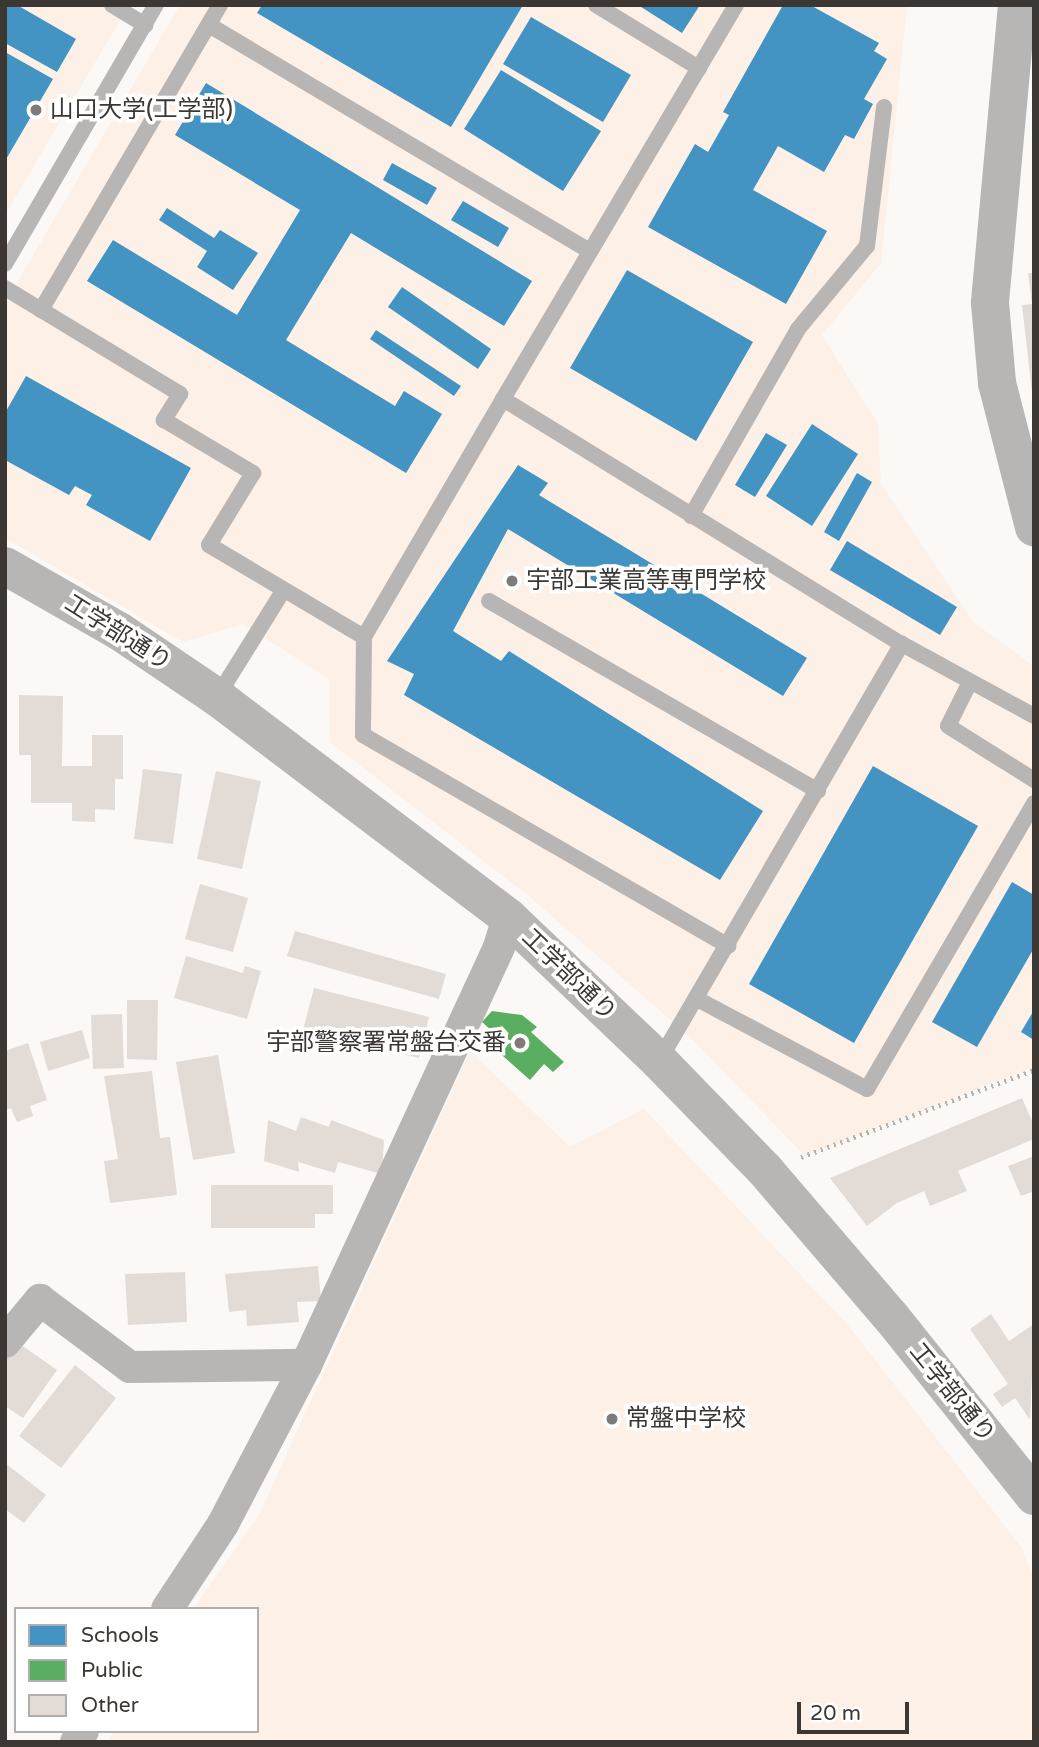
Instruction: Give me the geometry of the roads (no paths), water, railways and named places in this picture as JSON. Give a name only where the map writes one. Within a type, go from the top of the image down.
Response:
[{"type":"street","points":[[1017,5],[990,303],[997,383],[1034,527]]},
{"type":"street","name":"工学部通り","points":[[5,566],[119,631],[217,697],[508,918],[659,1061],[765,1170],[892,1318],[1034,1496]]},
{"type":"street","points":[[168,1607],[223,1524],[306,1365],[493,959],[508,918]]},
{"type":"street","points":[[5,1342],[40,1300],[130,1367],[306,1365]]},
{"type":"lane","points":[[112,5],[145,25]]},
{"type":"lane","points":[[5,264],[156,5]]},
{"type":"lane","points":[[41,310],[220,5]]},
{"type":"lane","points":[[596,5],[699,68]]},
{"type":"lane","points":[[729,946],[363,735],[364,637],[736,5]]},
{"type":"lane","points":[[209,25],[589,251]]},
{"type":"lane","points":[[691,516],[797,329],[867,246],[884,107]]},
{"type":"lane","points":[[5,288],[180,394],[164,420],[253,473],[209,545],[364,637]]},
{"type":"lane","points":[[503,399],[902,643],[1034,716]]},
{"type":"lane","points":[[217,697],[283,591]]},
{"type":"lane","points":[[489,601],[818,791]]},
{"type":"lane","points":[[659,1061],[699,1000],[902,643]]},
{"type":"lane","points":[[970,682],[948,726],[1034,780]]},
{"type":"lane","points":[[699,1000],[867,1089],[1034,803]]},
{"type":"place","name":"山口大学(工学部)","points":[[36,110]]},
{"type":"place","name":"宇部工業高等専門学校","points":[[512,581]]},
{"type":"place","name":"宇部警察署常盤台交番","points":[[520,1043]]},
{"type":"place","name":"常盤中学校","points":[[612,1419]]}]
